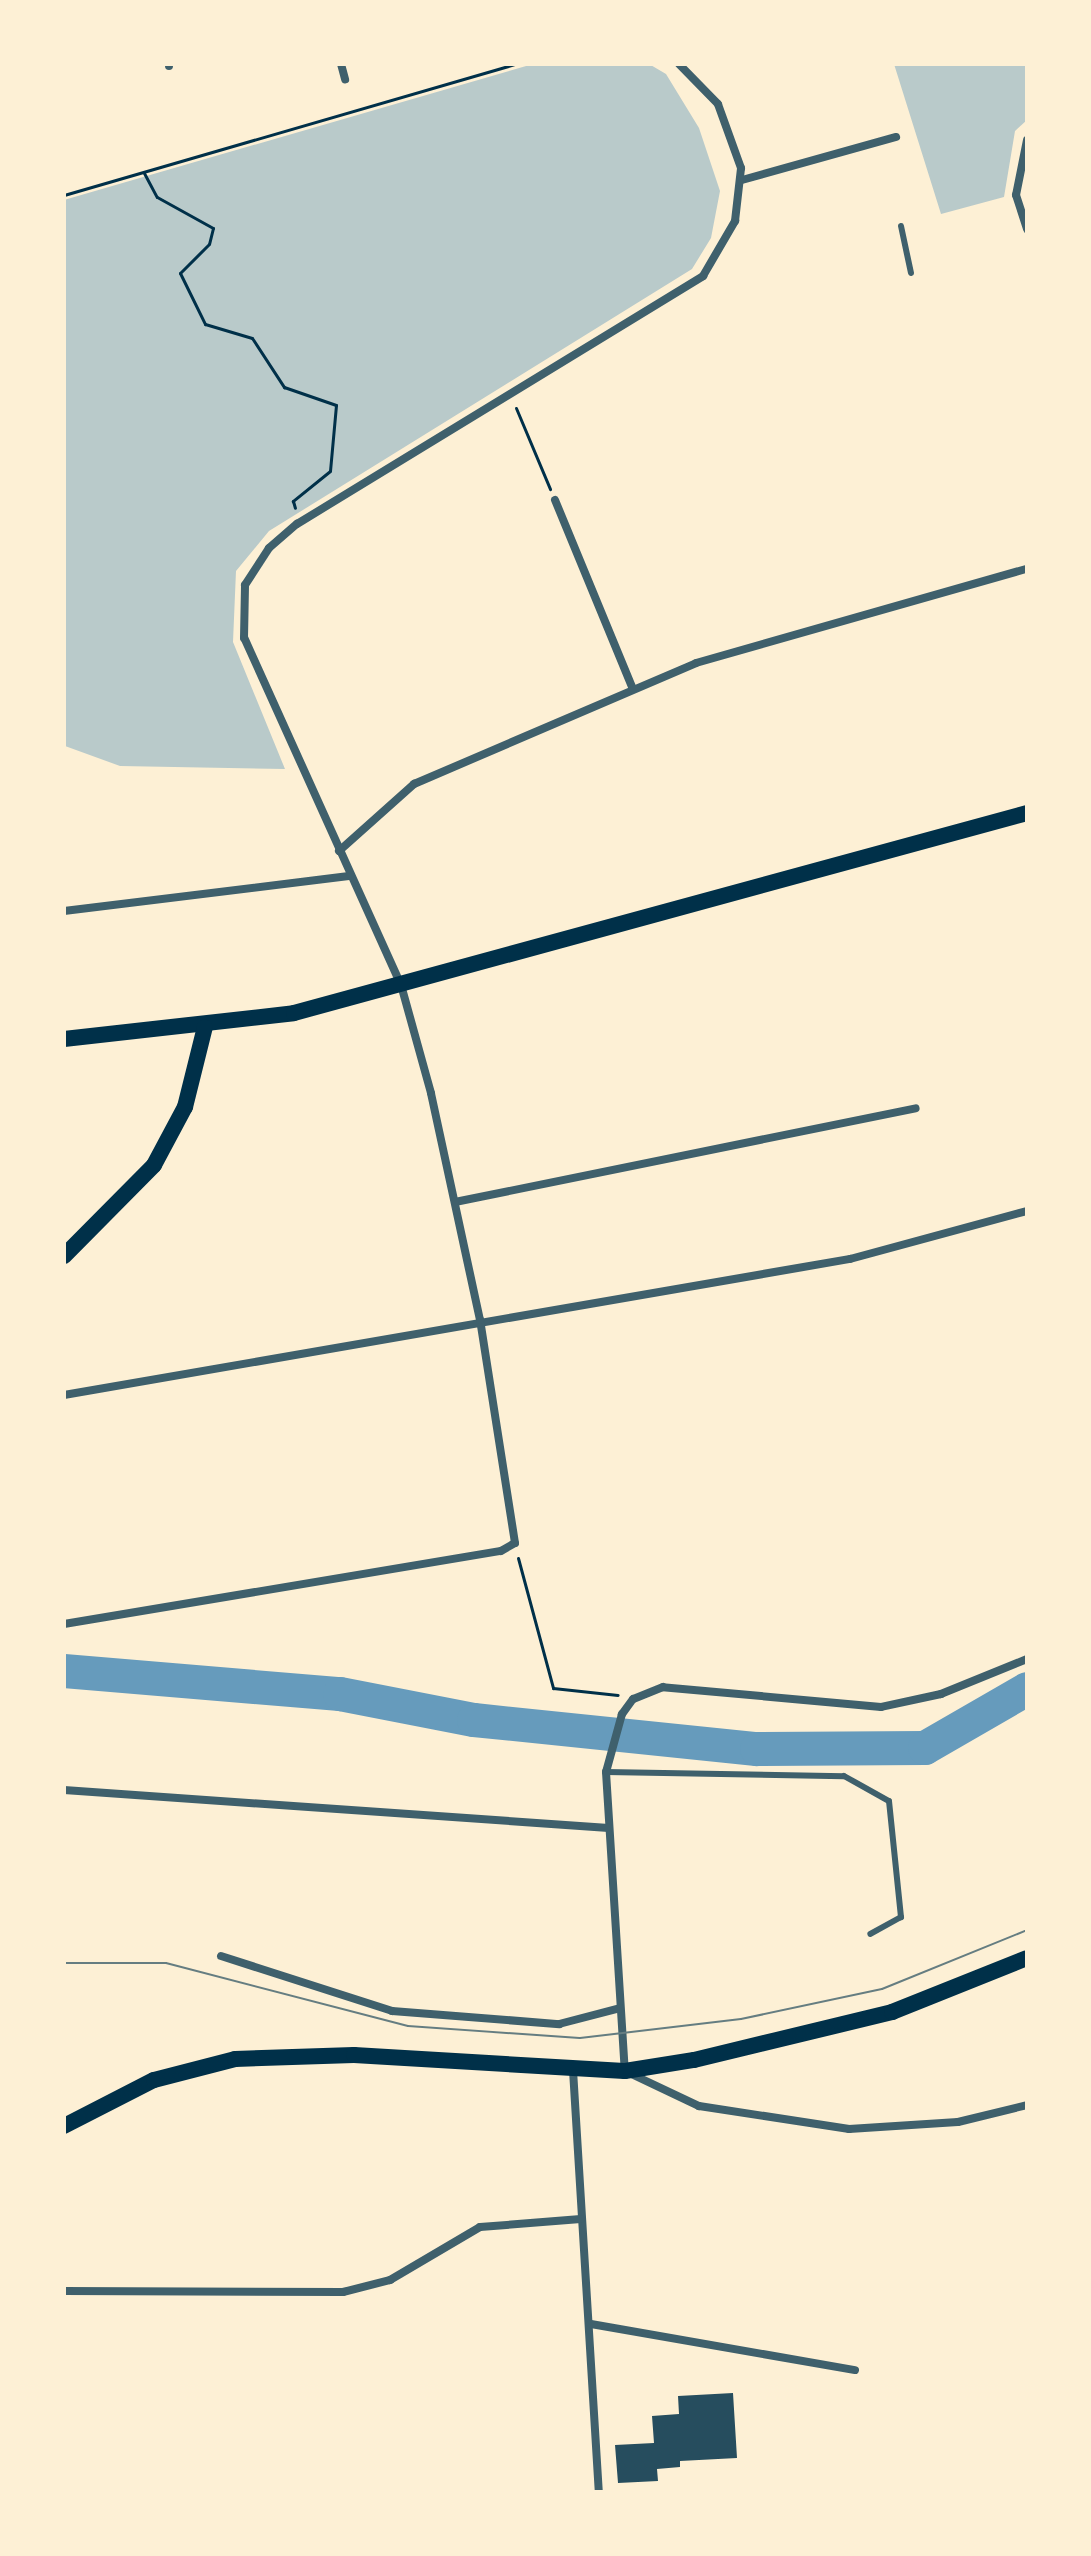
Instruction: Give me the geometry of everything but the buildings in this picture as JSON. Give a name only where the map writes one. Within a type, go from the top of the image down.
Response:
[{"type":"main road","points":[[64,1039],[205,1027],[401,985],[1027,813]]},
{"type":"main road","points":[[64,1256],[154,1165],[185,1107],[205,1027]]},
{"type":"main road","points":[[64,2126],[154,2080],[235,2059],[354,2055],[625,2071],[892,2012],[1027,1958]]},
{"type":"street","points":[[341,64],[345,79]]},
{"type":"street","points":[[64,1624],[501,1551],[515,1543],[480,1320],[455,1202],[401,985],[349,876],[244,638],[248,575],[297,524],[703,276],[735,221],[742,180],[734,135],[718,104],[679,64]]},
{"type":"street","points":[[742,180],[896,137]]},
{"type":"street","points":[[1027,140],[1016,172],[1021,220],[1027,229]]},
{"type":"street","points":[[555,500],[633,689]]},
{"type":"street","points":[[339,851],[414,784],[633,689],[731,651],[1027,569]]},
{"type":"street","points":[[64,911],[349,876]]},
{"type":"street","points":[[455,1202],[916,1108]]},
{"type":"street","points":[[64,1395],[480,1320],[850,1259],[1027,1211]]},
{"type":"street","points":[[1027,1659],[941,1694],[881,1707],[663,1687],[633,1699],[622,1714],[606,1772],[625,2071],[699,2106],[849,2129],[958,2122],[1027,2105]]},
{"type":"street","points":[[64,1790],[609,1828]]},
{"type":"street","points":[[221,1956],[392,2011],[559,2024],[620,2008]]},
{"type":"street","points":[[573,2070],[599,2492]]},
{"type":"street","points":[[64,2291],[343,2292],[390,2280],[480,2227],[581,2219]]},
{"type":"street","points":[[591,2324],[855,2370]]},
{"type":"lane","points":[[901,226],[911,273]]},
{"type":"lane","points":[[606,1772],[844,1776],[889,1801],[901,1917],[870,1934]]},
{"type":"path","points":[[64,195],[514,64]]},
{"type":"path","points":[[144,173],[157,197],[213,228],[209,244],[180,273],[205,324],[252,338],[284,387],[336,405],[330,471],[293,501],[297,524]]},
{"type":"path","points":[[511,396],[555,500]]},
{"type":"path","points":[[515,1543],[544,1674],[553,1688],[633,1699]]},
{"type":"shaded area","points":[[533,64],[649,64],[666,74],[699,128],[720,191],[711,238],[692,269],[269,531],[236,571],[233,642],[285,769],[120,766],[65,746],[64,200]]},
{"type":"shaded area","points":[[894,64],[1027,64],[1027,120],[1015,131],[1004,197],[941,214]]},
{"type":"waterway","points":[[64,1671],[340,1694],[474,1720],[757,1749],[925,1748],[1027,1689]]},
{"type":"tram line","points":[[64,1963],[166,1963],[408,2026],[580,2038],[741,2019],[882,1989],[1027,1930]]}]
